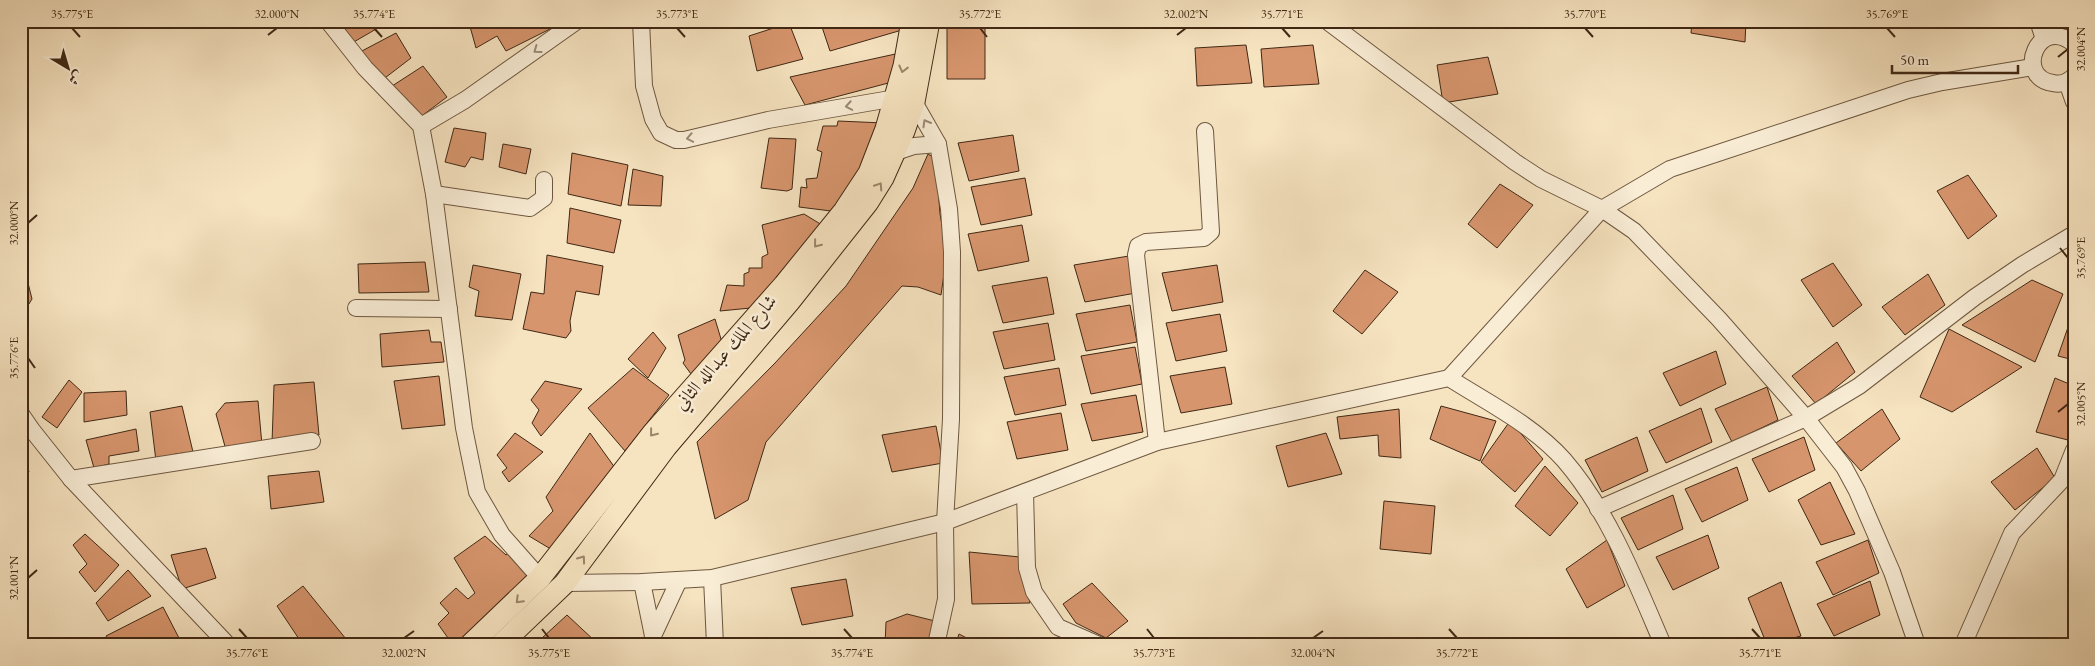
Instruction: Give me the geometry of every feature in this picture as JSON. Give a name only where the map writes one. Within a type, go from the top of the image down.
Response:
[{"type":"main road","name":"شارع الملك عبدالله الثاني","points":[[470,645],[540,578],[653,433],[784,285],[844,211],[869,173],[905,100],[904,66],[912,21]]},
{"type":"main road","name":"شارع الملك عبدالله الثاني","points":[[500,645],[565,583],[666,447],[835,246],[883,178],[896,152],[905,100],[930,21]]},
{"type":"street","points":[[328,21],[365,68],[421,126],[434,194],[464,428],[477,492],[502,535],[540,578]]},
{"type":"street","points":[[421,126],[480,90],[576,21]]},
{"type":"street","points":[[641,21],[644,86],[653,119],[661,133],[676,140],[684,140],[768,120],[905,100],[938,144],[949,209],[952,252],[951,419],[945,522],[946,599],[936,645]]},
{"type":"street","points":[[1327,21],[1515,162],[1541,178],[1602,209],[1634,231],[1719,318],[1806,418],[1844,467],[1857,491],[1892,572],[1917,645]]},
{"type":"street","points":[[2038,21],[2044,40]]},
{"type":"street","points":[[2074,44],[2067,38],[2059,36],[2044,40],[2034,51],[2033,67],[2036,74],[2048,83],[2056,84],[2070,79],[2074,102]]},
{"type":"street","points":[[565,583],[642,582],[712,578],[945,522],[1157,442],[1449,378],[1602,209],[1670,169],[1842,110],[1942,82],[2033,67]]},
{"type":"street","points":[[1157,442],[1136,255],[1138,246],[1146,242],[1204,238],[1212,232],[1205,131]]},
{"type":"street","points":[[896,152],[914,146],[938,144]]},
{"type":"street","points":[[434,194],[530,208],[544,198],[544,180]]},
{"type":"street","points":[[1598,509],[1806,418],[1859,386],[1975,297],[2022,265],[2074,234]]},
{"type":"street","points":[[356,308],[448,309]]},
{"type":"street","points":[[1449,378],[1521,423],[1563,459],[1591,495],[1617,544],[1663,645]]},
{"type":"street","points":[[21,414],[71,479],[228,645]]},
{"type":"street","points":[[71,479],[312,441]]},
{"type":"street","points":[[1963,645],[2012,533],[2062,480],[2074,450]]},
{"type":"street","points":[[1026,492],[1028,568],[1034,592],[1058,627],[1099,645]]},
{"type":"street","points":[[712,578],[715,645]]},
{"type":"street","points":[[652,640],[679,580]]},
{"type":"street","points":[[642,582],[652,640]]},
{"type":"building","points":[[334,21],[390,21],[352,43]]},
{"type":"building","points":[[473,21],[558,21],[560,24],[506,51],[497,36],[476,48],[469,23]]},
{"type":"building","points":[[820,21],[903,21],[902,30],[830,51]]},
{"type":"building","points":[[1692,21],[1746,21],[1745,42],[1691,33]]},
{"type":"building","points":[[789,23],[803,59],[757,71],[749,36]]},
{"type":"building","points":[[985,23],[985,79],[947,79],[947,28]]},
{"type":"building","points":[[396,33],[411,58],[381,81],[360,52]]},
{"type":"building","points":[[1246,45],[1252,83],[1197,86],[1195,48]]},
{"type":"building","points":[[1313,45],[1319,84],[1264,87],[1261,49]]},
{"type":"building","points":[[900,53],[896,81],[805,105],[790,77]]},
{"type":"building","points":[[1488,57],[1498,94],[1443,103],[1437,65]]},
{"type":"building","points":[[423,66],[447,97],[419,118],[389,88]]},
{"type":"building","points":[[838,121],[884,123],[839,212],[799,207],[801,187],[807,188],[806,179],[817,178],[822,152],[817,150],[823,126],[837,126]]},
{"type":"building","points":[[454,128],[486,133],[483,160],[471,157],[465,167],[445,162]]},
{"type":"building","points":[[1013,135],[1019,171],[969,181],[958,143]]},
{"type":"building","points":[[769,138],[796,139],[792,189],[787,191],[761,188]]},
{"type":"building","points":[[503,144],[531,149],[526,174],[499,167]]},
{"type":"building","points":[[572,153],[628,165],[621,206],[568,194]]},
{"type":"building","points":[[928,154],[936,159],[940,214],[947,253],[941,295],[918,287],[902,286],[766,442],[748,500],[715,519],[697,442],[775,363],[846,286],[913,188]]},
{"type":"building","points":[[633,169],[663,176],[661,206],[628,205]]},
{"type":"building","points":[[1968,175],[1997,216],[1968,239],[1937,191]]},
{"type":"building","points":[[1025,178],[1032,215],[981,225],[971,187]]},
{"type":"building","points":[[1500,184],[1533,205],[1497,248],[1468,224]]},
{"type":"building","points":[[570,208],[621,220],[614,253],[567,243]]},
{"type":"building","points":[[804,214],[822,225],[761,307],[720,311],[727,285],[744,286],[744,274],[749,272],[749,268],[762,268],[762,257],[768,254],[762,225]]},
{"type":"building","points":[[1022,225],[1029,261],[978,271],[968,234]]},
{"type":"building","points":[[21,255],[32,299],[27,307],[21,307]]},
{"type":"building","points":[[547,255],[603,266],[599,295],[576,291],[570,321],[571,331],[566,338],[523,329],[531,292],[544,294]]},
{"type":"building","points":[[1129,256],[1136,293],[1085,302],[1074,265]]},
{"type":"building","points":[[425,262],[429,292],[359,293],[358,264]]},
{"type":"building","points":[[1833,263],[1862,305],[1833,327],[1801,280]]},
{"type":"building","points":[[473,265],[521,274],[512,320],[475,316],[479,291],[469,287]]},
{"type":"building","points":[[1217,265],[1223,302],[1172,311],[1162,273]]},
{"type":"building","points":[[1365,270],[1398,292],[1362,334],[1333,311]]},
{"type":"building","points":[[1928,274],[1945,305],[1905,335],[1882,307]]},
{"type":"building","points":[[1047,277],[1054,314],[1003,323],[992,286]]},
{"type":"building","points":[[2032,280],[2063,294],[2035,362],[1962,325]]},
{"type":"building","points":[[1130,305],[1137,342],[1086,351],[1076,314]]},
{"type":"building","points":[[2074,310],[2074,360],[2058,356]]},
{"type":"building","points":[[1220,314],[1227,351],[1176,361],[1166,323]]},
{"type":"building","points":[[715,319],[724,349],[692,382],[691,374],[683,363],[685,360],[678,335]]},
{"type":"building","points":[[1048,323],[1055,360],[1004,369],[993,332]]},
{"type":"building","points":[[1949,329],[2022,367],[1952,412],[1920,397]]},
{"type":"building","points":[[429,330],[431,342],[441,342],[444,362],[382,367],[380,334]]},
{"type":"building","points":[[653,332],[666,348],[648,378],[628,359]]},
{"type":"building","points":[[1837,342],[1855,372],[1816,404],[1792,376]]},
{"type":"building","points":[[1135,347],[1142,384],[1091,394],[1081,356]]},
{"type":"building","points":[[1716,351],[1726,384],[1680,406],[1663,373]]},
{"type":"building","points":[[1225,367],[1232,404],[1181,413],[1170,376]]},
{"type":"building","points":[[633,368],[669,395],[625,451],[588,408]]},
{"type":"building","points":[[1059,368],[1066,405],[1015,415],[1004,377]]},
{"type":"building","points":[[439,376],[445,425],[402,429],[394,381]]},
{"type":"building","points":[[2055,378],[2074,386],[2074,435],[2072,441],[2036,432]]},
{"type":"building","points":[[69,380],[82,392],[57,428],[42,417]]},
{"type":"building","points":[[545,381],[582,389],[541,436],[532,423],[539,410],[531,400]]},
{"type":"building","points":[[314,382],[319,435],[272,443],[274,385]]},
{"type":"building","points":[[1767,387],[1778,420],[1732,442],[1715,409]]},
{"type":"building","points":[[126,391],[127,415],[84,422],[84,393]]},
{"type":"building","points":[[1136,395],[1143,432],[1092,441],[1081,404]]},
{"type":"building","points":[[258,401],[262,445],[226,450],[216,414],[225,403]]},
{"type":"building","points":[[182,406],[193,452],[175,454],[174,457],[156,461],[150,412]]},
{"type":"building","points":[[1441,406],[1496,421],[1480,461],[1430,439]]},
{"type":"building","points":[[1701,408],[1712,442],[1666,463],[1649,431]]},
{"type":"building","points":[[1399,409],[1401,458],[1379,456],[1378,435],[1340,439],[1337,417]]},
{"type":"building","points":[[1882,409],[1900,439],[1861,471],[1836,443]]},
{"type":"building","points":[[1061,413],[1068,450],[1017,459],[1007,422]]},
{"type":"building","points":[[1510,421],[1543,459],[1515,492],[1481,462]]},
{"type":"building","points":[[936,426],[943,463],[892,472],[882,435]]},
{"type":"building","points":[[136,429],[139,451],[109,456],[109,464],[94,468],[86,440]]},
{"type":"building","points":[[515,433],[543,452],[509,482],[502,472],[507,468],[497,455]]},
{"type":"building","points":[[590,433],[618,472],[554,551],[529,536],[553,511],[546,497]]},
{"type":"building","points":[[1326,433],[1342,474],[1288,487],[1276,446]]},
{"type":"building","points":[[1637,437],[1648,471],[1602,492],[1585,460]]},
{"type":"building","points":[[1804,437],[1815,470],[1769,492],[1752,459]]},
{"type":"building","points":[[2037,448],[2055,478],[2015,510],[1991,482]]},
{"type":"building","points":[[21,450],[29,472],[21,474]]},
{"type":"building","points":[[1545,466],[1578,503],[1550,536],[1515,506]]},
{"type":"building","points":[[1737,467],[1748,500],[1702,522],[1685,489]]},
{"type":"building","points":[[319,471],[324,502],[271,509],[268,476]]},
{"type":"building","points":[[1830,482],[1855,534],[1821,545],[1798,500]]},
{"type":"building","points":[[1673,495],[1683,529],[1638,550],[1621,518]]},
{"type":"building","points":[[1384,501],[1435,506],[1431,554],[1380,549]]},
{"type":"building","points":[[85,534],[119,565],[95,592],[79,572],[87,564],[73,545]]},
{"type":"building","points":[[1708,535],[1719,568],[1673,590],[1656,557]]},
{"type":"building","points":[[485,536],[506,555],[511,551],[536,579],[462,645],[453,645],[438,624],[449,613],[440,603],[456,588],[468,599],[475,593],[454,558]]},
{"type":"building","points":[[1607,540],[1625,586],[1587,608],[1566,569]]},
{"type":"building","points":[[1868,540],[1879,573],[1833,595],[1816,562]]},
{"type":"building","points":[[206,548],[216,578],[182,589],[171,555]]},
{"type":"building","points":[[969,552],[1020,557],[1030,603],[972,604]]},
{"type":"building","points":[[128,570],[151,596],[108,621],[96,603]]},
{"type":"building","points":[[846,579],[853,616],[802,625],[791,588]]},
{"type":"building","points":[[1870,581],[1880,615],[1834,636],[1817,604]]},
{"type":"building","points":[[1781,582],[1801,636],[1767,645],[1748,598]]},
{"type":"building","points":[[1092,583],[1128,621],[1106,638],[1076,623],[1063,604]]},
{"type":"building","points":[[303,586],[346,639],[337,645],[303,645],[277,606]]},
{"type":"building","points":[[163,607],[180,640],[169,645],[111,645],[106,636]]},
{"type":"building","points":[[907,614],[935,621],[930,645],[885,645],[886,622]]},
{"type":"building","points":[[567,615],[597,643],[594,645],[547,645],[542,638]]},
{"type":"building","points":[[959,634],[980,645],[955,645]]}]
